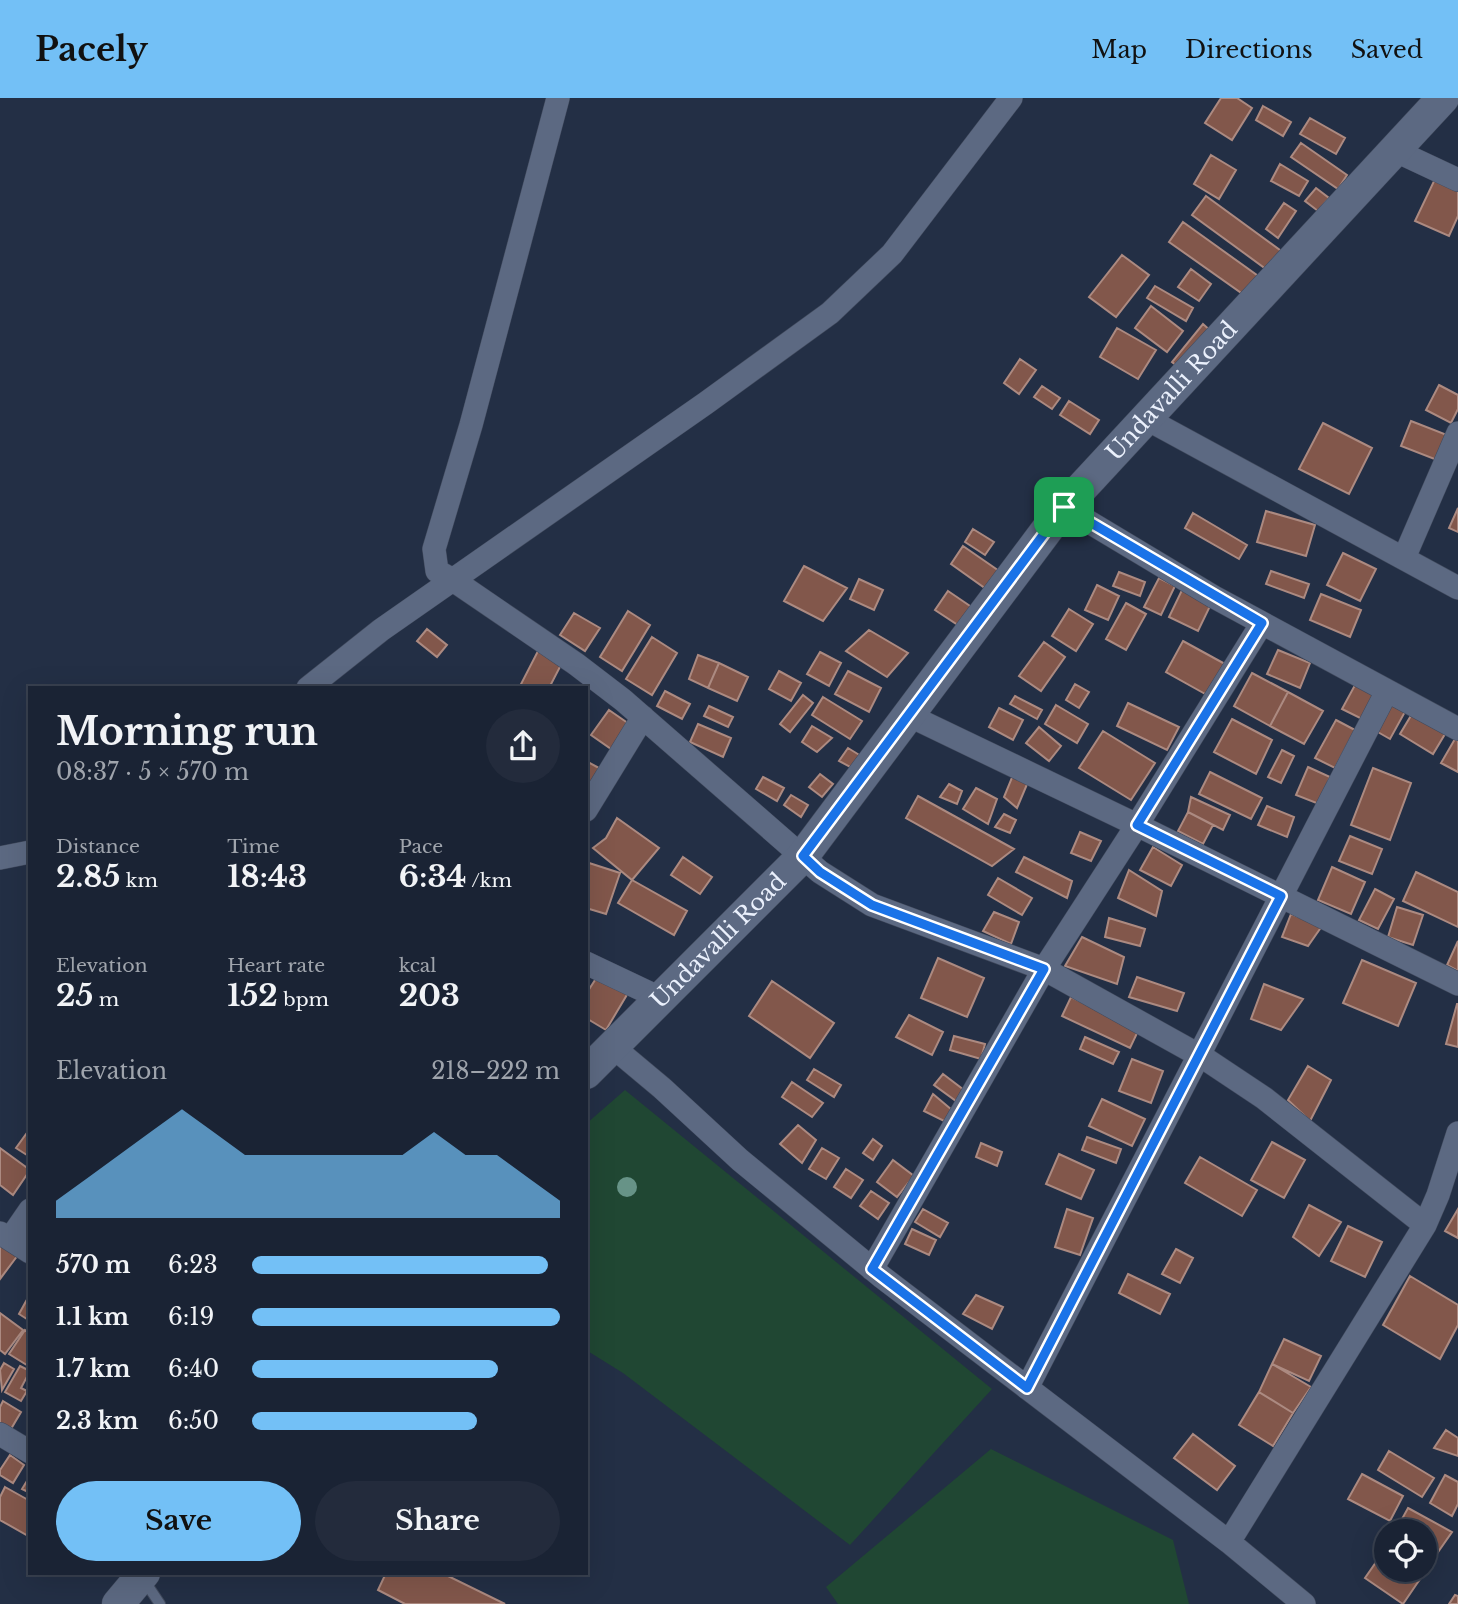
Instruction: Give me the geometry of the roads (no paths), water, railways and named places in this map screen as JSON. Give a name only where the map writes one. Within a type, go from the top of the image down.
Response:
[{"type":"main road","name":"Undavalli Road","points":[[588,1071],[803,856],[1064,507],[1443,98]]},
{"type":"main road","points":[[118,1604],[142,1575]]},
{"type":"street","points":[[558,98],[471,425],[434,549],[437,571],[576,664],[643,717],[820,872],[872,905],[1044,969],[1198,1055],[1264,1098],[1424,1225]]},
{"type":"street","points":[[311,686],[381,630],[830,313],[892,254],[1011,98]]},
{"type":"street","points":[[1394,150],[1458,180]]},
{"type":"street","points":[[1145,418],[1458,588]]},
{"type":"street","points":[[1404,558],[1458,433]]},
{"type":"street","points":[[1064,507],[1262,623],[1458,729]]},
{"type":"street","points":[[872,1269],[1044,969],[1262,623]]},
{"type":"street","points":[[1027,1388],[1387,691]]},
{"type":"street","points":[[908,715],[1458,984]]},
{"type":"street","points":[[588,807],[643,717]]},
{"type":"street","points":[[0,858],[28,852]]},
{"type":"street","points":[[588,964],[662,999]]},
{"type":"street","points":[[613,1047],[740,1160],[872,1269],[1229,1542],[1304,1604]]},
{"type":"street","points":[[1229,1542],[1424,1225],[1438,1195],[1458,1133]]},
{"type":"street","points":[[28,1212],[5,1236],[28,1251]]},
{"type":"street","points":[[0,1434],[28,1448]]},
{"type":"lane","points":[[142,1575],[160,1604]]}]
